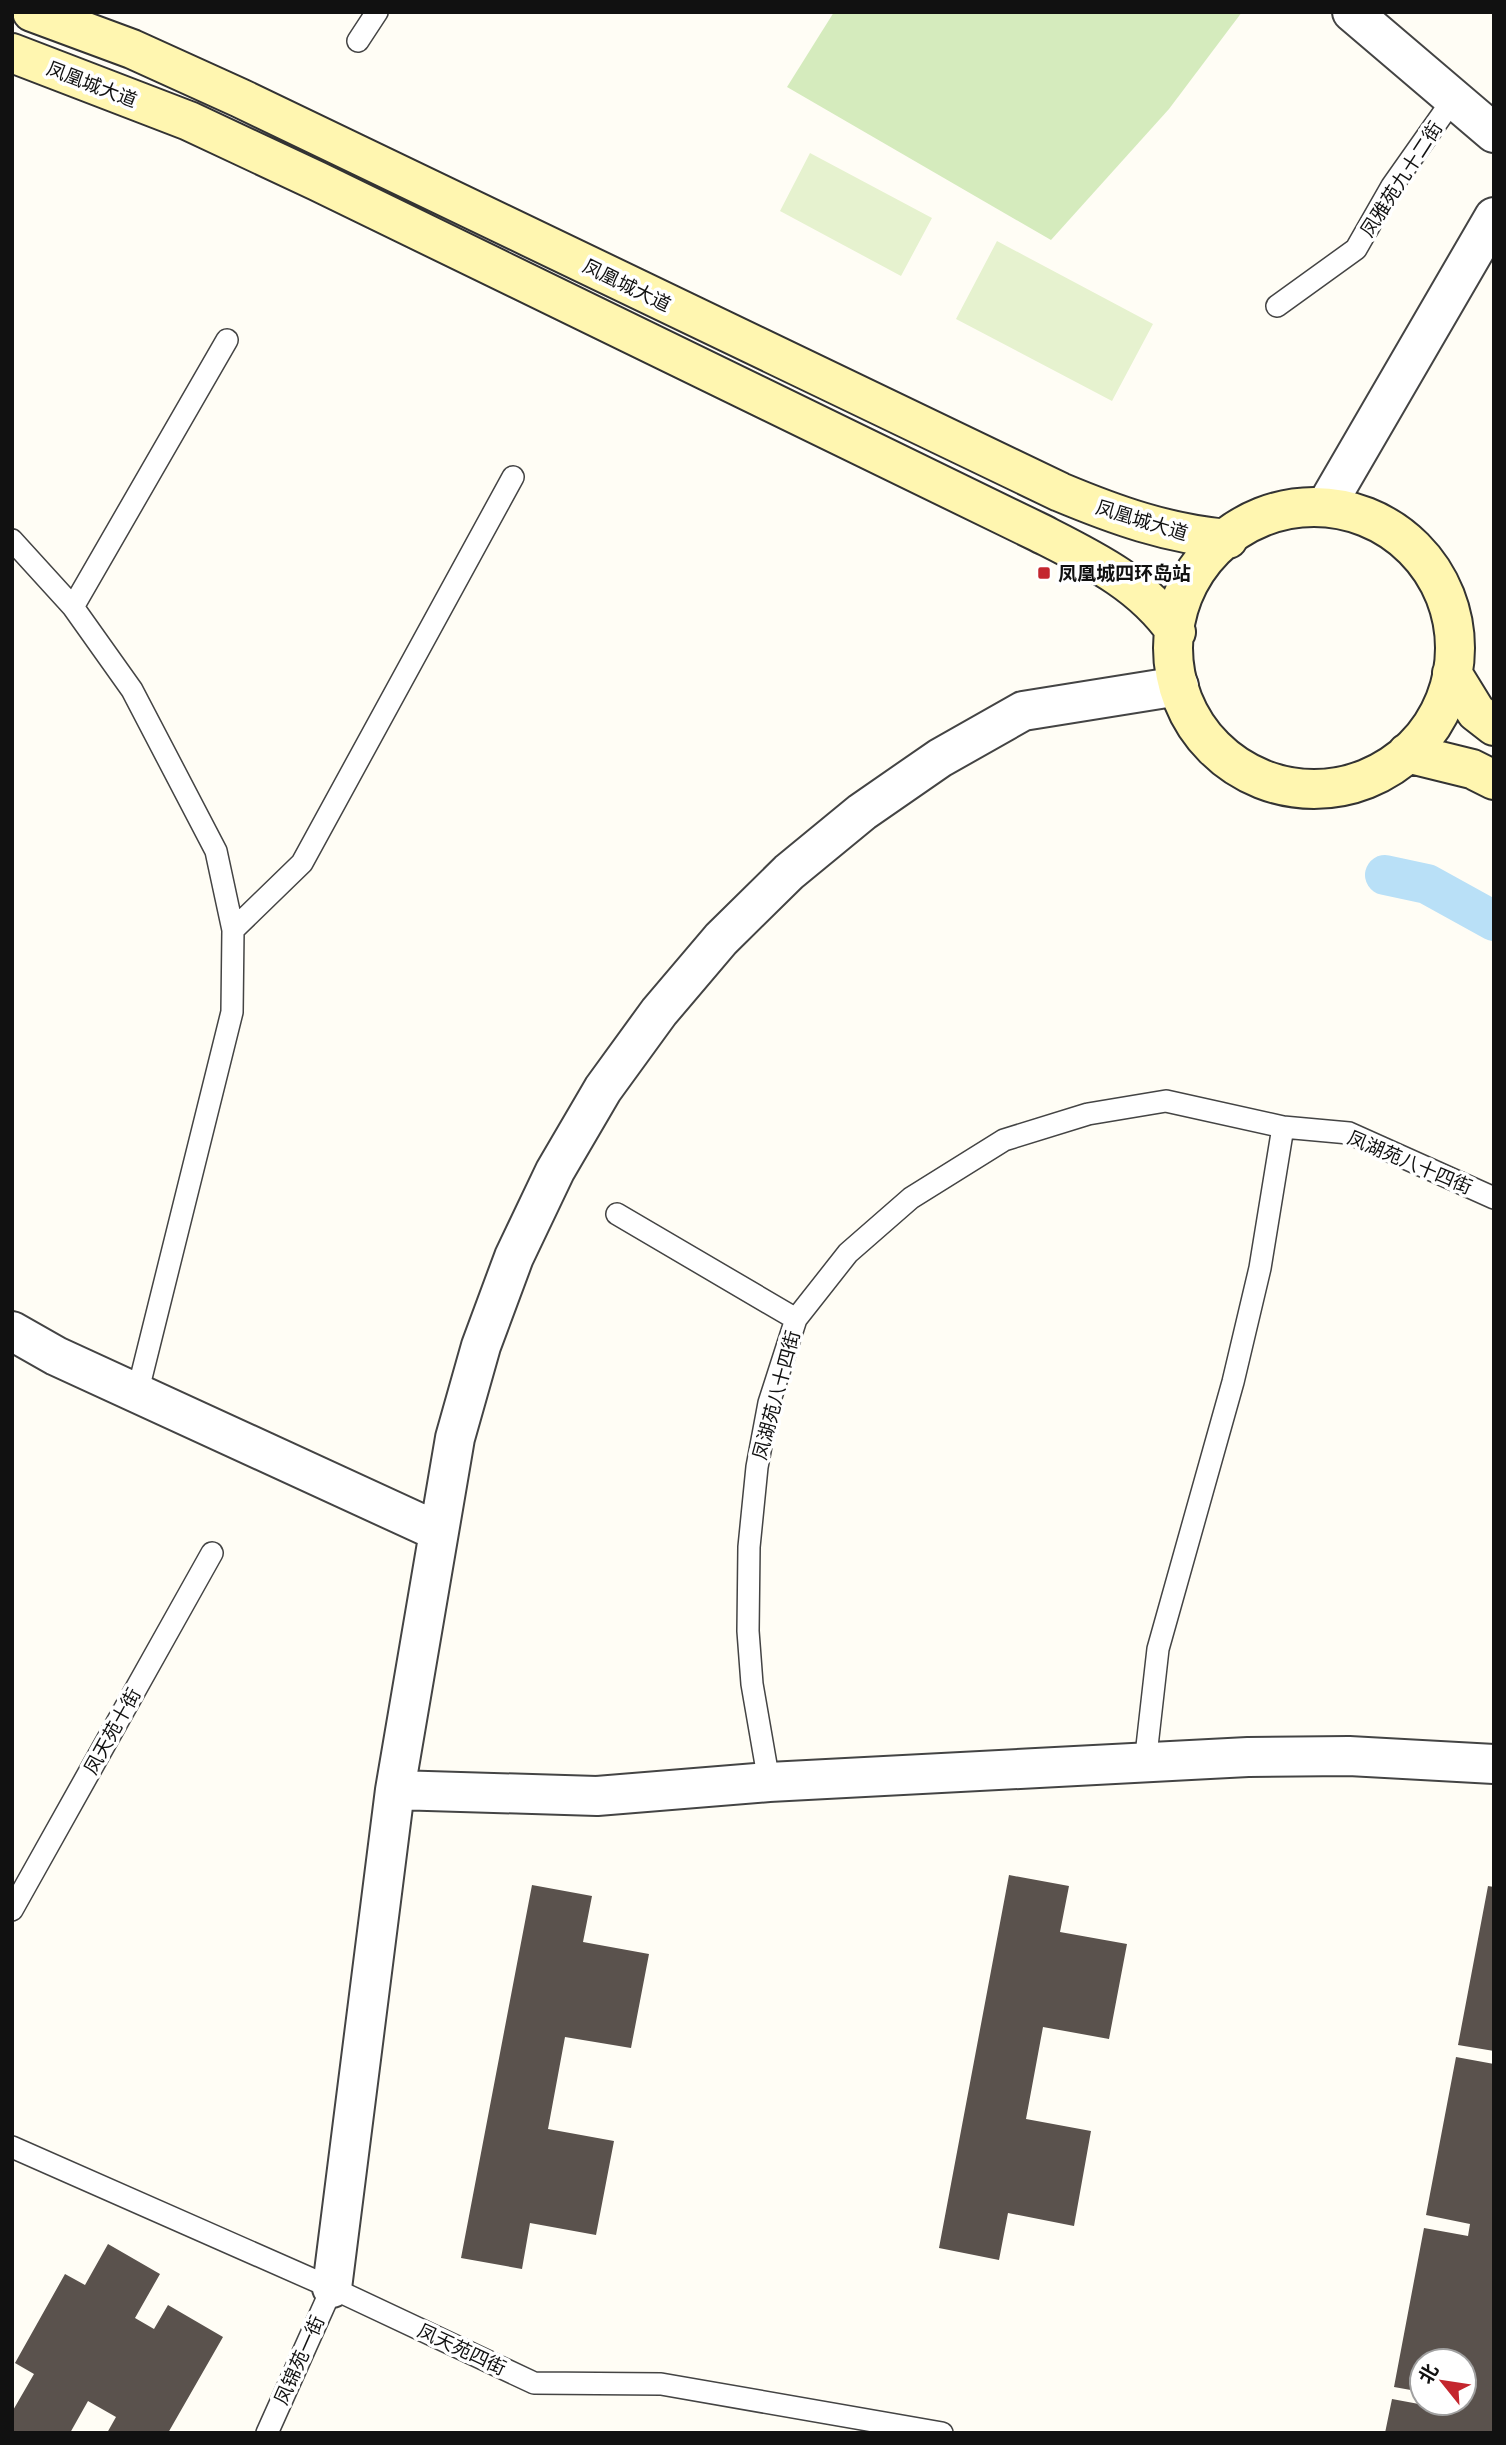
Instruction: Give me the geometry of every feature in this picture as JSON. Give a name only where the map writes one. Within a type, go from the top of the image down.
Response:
[{"type":"main road","name":"凤凰城大道","points":[[32,12],[132,49],[240,98],[1060,492],[1151,526],[1194,536],[1228,538]]},
{"type":"main road","name":"凤凰城大道","points":[[12,53],[189,121],[294,170],[1038,532],[1138,588],[1161,610],[1176,632]]},
{"type":"main road","points":[[1326,506],[1372,517],[1412,543],[1440,581],[1455,626],[1452,673],[1443,703],[1428,730],[1407,753],[1367,779],[1321,790],[1274,785],[1231,764],[1199,730],[1179,686],[1174,659],[1179,605],[1190,579],[1206,556],[1228,538],[1258,520],[1291,508],[1326,506]]},
{"type":"main road","points":[[1452,673],[1476,712],[1494,726]]},
{"type":"main road","points":[[1407,753],[1472,769],[1494,780]]},
{"type":"street","points":[[1352,12],[1494,133]]},
{"type":"street","points":[[1326,506],[1494,217]]},
{"type":"street","points":[[332,2288],[394,1790],[455,1438],[481,1346],[514,1257],[555,1171],[603,1089],[659,1012],[721,939],[789,873],[862,812],[940,758],[1023,711],[1179,686]]},
{"type":"street","points":[[12,1331],[56,1356],[438,1531]]},
{"type":"street","points":[[394,1790],[597,1796],[769,1782],[1248,1757],[1349,1756],[1494,1764]]},
{"type":"lane","points":[[358,41],[377,12]]},
{"type":"lane","name":"凤雅苑九十二街","points":[[1277,306],[1356,249],[1392,186],[1454,99]]},
{"type":"lane","points":[[73,607],[227,341]]},
{"type":"lane","points":[[233,930],[302,863],[513,477]]},
{"type":"lane","points":[[12,540],[73,607],[132,690],[181,779],[216,851],[233,930],[232,1012],[137,1394]]},
{"type":"lane","name":"凤湖苑八十四街","points":[[769,1782],[752,1684],[748,1631],[749,1547],[757,1467],[769,1403],[796,1320],[848,1253],[911,1198],[1004,1140],[1088,1114],[1166,1101],[1283,1127],[1349,1133],[1494,1198]]},
{"type":"lane","points":[[1145,1764],[1158,1649],[1254,1293],[1276,1185],[1283,1127]]},
{"type":"lane","points":[[617,1214],[796,1320]]},
{"type":"lane","name":"凤天苑十街","points":[[12,1910],[212,1553]]},
{"type":"lane","name":"凤天苑四街","points":[[12,2147],[332,2288],[534,2383],[661,2384],[942,2433]]},
{"type":"lane","name":"凤锦苑一街","points":[[267,2433],[332,2288]]},
{"type":"green space","points":[[834,12],[1242,12],[1169,109],[1051,240],[787,87]]},
{"type":"green space","points":[[810,153],[932,218],[901,276],[780,211]]},
{"type":"green space","points":[[997,241],[1153,324],[1112,401],[956,319]]},
{"type":"building","points":[[1009,1875],[1069,1886],[1060,1932],[1127,1944],[1109,2039],[1043,2027],[1026,2119],[1091,2131],[1074,2226],[1008,2213],[999,2260],[939,2248]]},
{"type":"building","points":[[532,1885],[592,1896],[583,1942],[649,1954],[631,2048],[565,2037],[548,2129],[614,2141],[596,2235],[530,2223],[522,2269],[461,2258]]},
{"type":"building","points":[[1488,1886],[1494,1887],[1494,2051],[1458,2045]]},
{"type":"building","points":[[1456,2057],[1494,2064],[1492,2433],[1385,2433],[1392,2399],[1408,2402],[1408,2417],[1478,2417],[1478,2347],[1408,2347],[1408,2390],[1394,2387],[1424,2228],[1468,2236],[1470,2224],[1426,2215]]},
{"type":"building","points":[[108,2244],[160,2274],[135,2318],[154,2329],[168,2305],[223,2337],[168,2433],[107,2433],[116,2417],[88,2401],[70,2433],[12,2433],[12,2412],[34,2374],[15,2363],[65,2274],[85,2285]]},
{"type":"waterway","points":[[1385,875],[1427,884],[1494,921]]},
{"type":"place","name":"凤凰城四环岛站","points":[[1044,573]]}]
